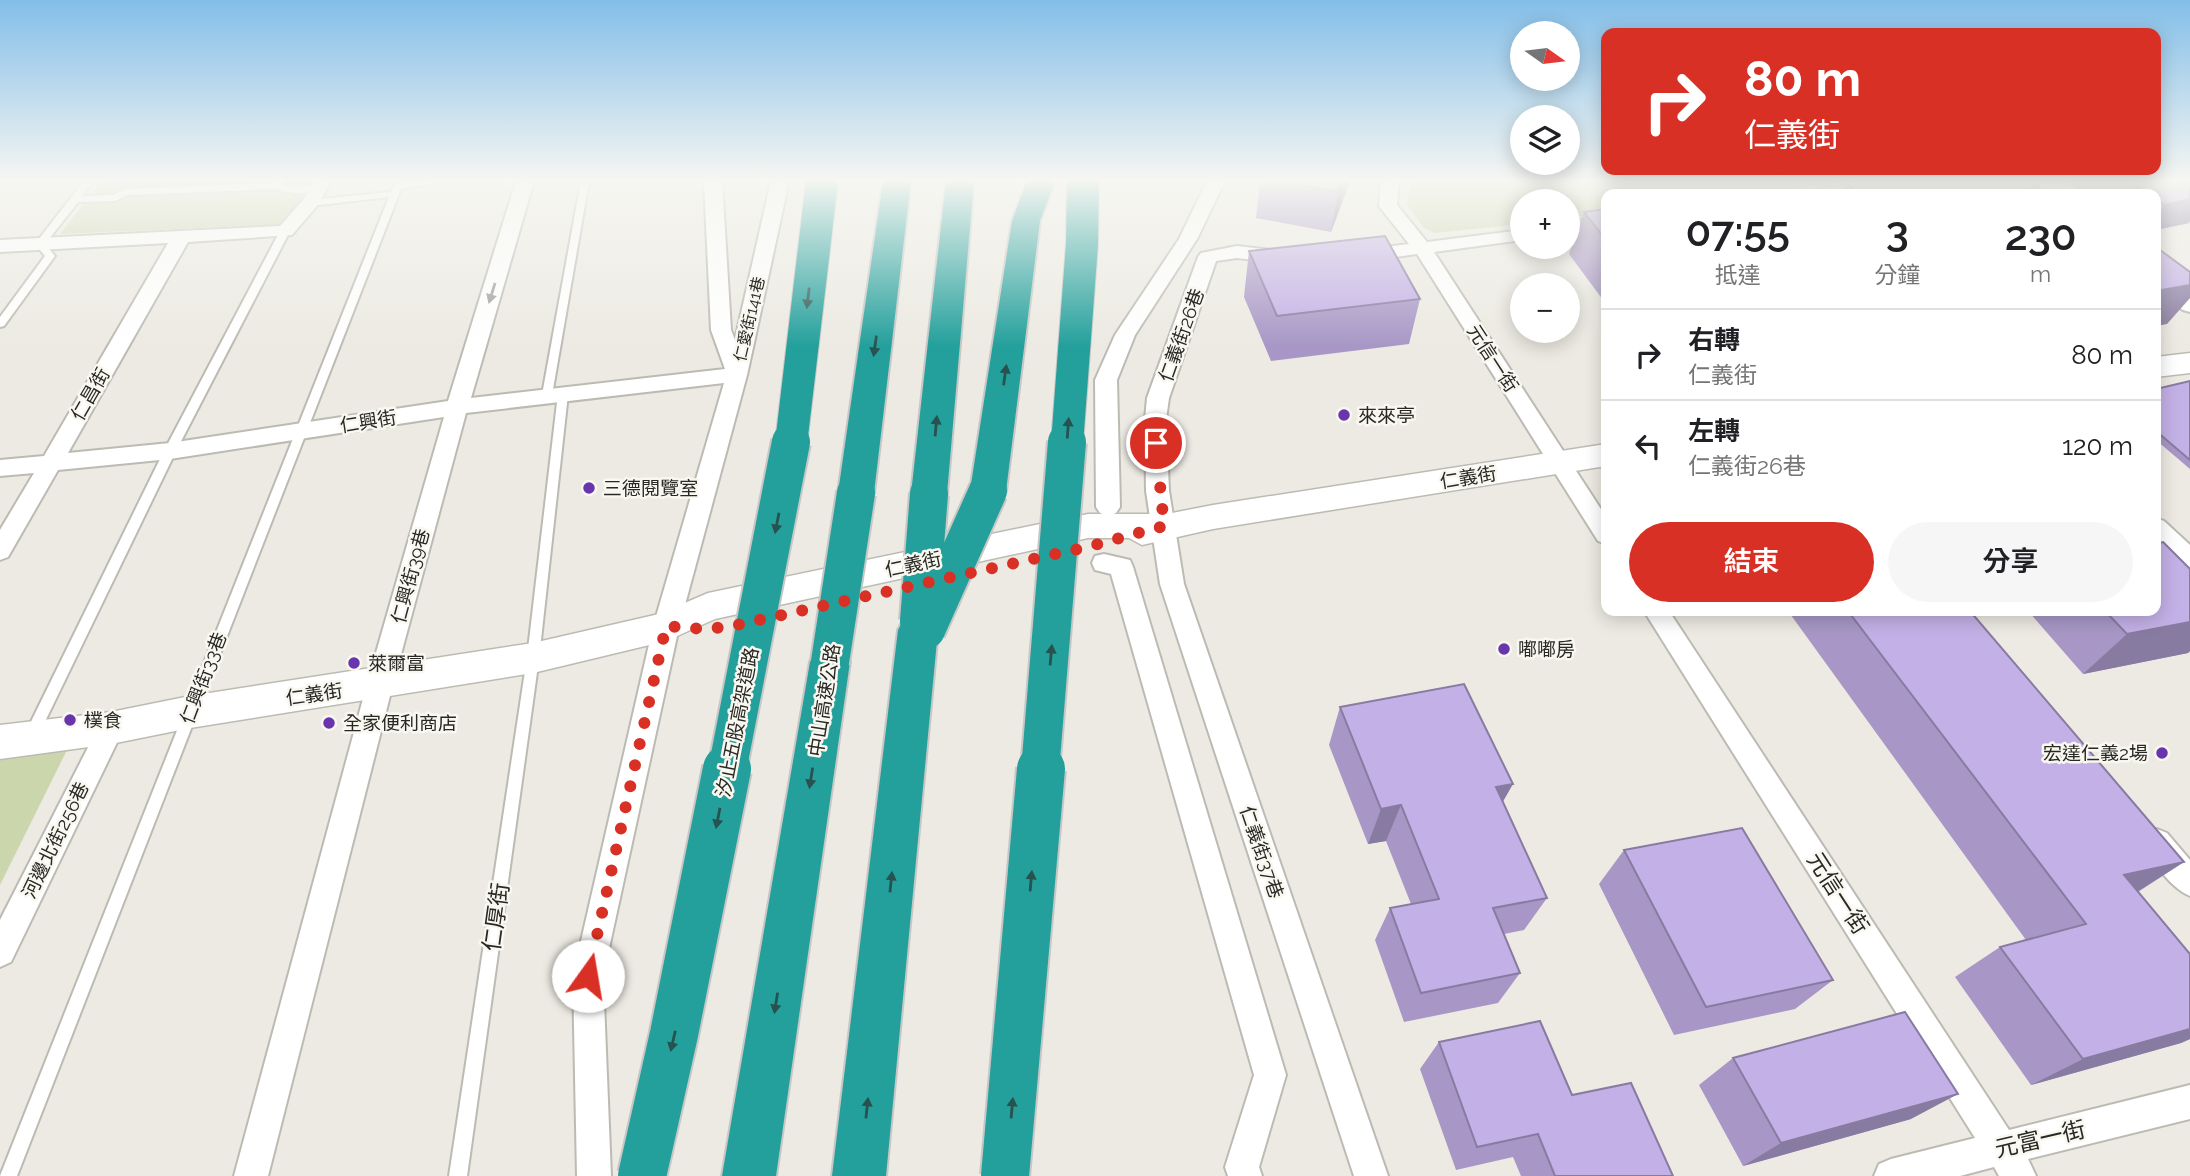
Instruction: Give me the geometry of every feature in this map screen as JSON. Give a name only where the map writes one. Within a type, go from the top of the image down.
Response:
[{"type":"highway","name":"汐止五股高架道路","points":[[642,1176],[677,1021],[788,467],[815,236]]},
{"type":"highway","points":[[884,282],[885,236]]},
{"type":"highway","name":"中山高速公路","points":[[749,1176],[856,493],[890,236]]},
{"type":"highway","points":[[859,1176],[921,634],[929,494],[955,236]]},
{"type":"highway","points":[[921,634],[988,491],[1024,236]]},
{"type":"highway","points":[[1005,1176],[1057,581],[1082,236]]},
{"type":"street","points":[[0,246],[200,236]]},
{"type":"street","name":"仁興街39巷","points":[[251,1176],[380,684],[509,236]]},
{"type":"street","points":[[716,236],[721,330],[737,375]]},
{"type":"street","name":"仁愛街141巷","points":[[594,1176],[588,976],[666,626],[737,375],[768,236]]},
{"type":"street","points":[[1108,507],[1106,380],[1125,335],[1190,236]]},
{"type":"street","name":"元信一街","points":[[1412,236],[1601,526]]},
{"type":"street","points":[[1341,257],[1509,236]]},
{"type":"street","name":"仁昌街","points":[[0,551],[181,237]]},
{"type":"street","name":"仁義街26巷","points":[[1164,526],[1154,420],[1158,398],[1208,257],[1237,252],[1303,259]]},
{"type":"street","points":[[2161,286],[2190,306]]},
{"type":"street","points":[[2161,367],[2189,364]]},
{"type":"street","name":"仁興街","points":[[0,468],[170,451],[458,407],[737,375]]},
{"type":"street","name":"仁義街","points":[[15,741],[111,728],[190,712],[533,658],[666,626],[704,629],[728,627],[1087,547],[1164,526],[1601,456]]},
{"type":"street","name":"仁義街37巷","points":[[1164,526],[1172,584],[1371,1176]]},
{"type":"street","points":[[2161,532],[2190,559]]},
{"type":"street","points":[[1104,563],[1121,567],[1270,1075],[1242,1167],[1245,1176]]},
{"type":"street","name":"元信一街","points":[[1659,616],[2019,1176]]},
{"type":"street","name":"河邊北街256巷","points":[[0,952],[111,728]]},
{"type":"street","points":[[2139,820],[2190,882]]},
{"type":"street","name":"元富一街","points":[[1891,1176],[2190,1102]]},
{"type":"lane","points":[[0,324],[50,256],[40,244],[46,236]]},
{"type":"lane","points":[[15,741],[282,236]]},
{"type":"lane","name":"仁興街33巷","points":[[8,1176],[377,236]]},
{"type":"lane","name":"仁厚街","points":[[458,1176],[533,658],[555,394],[577,236]]},
{"type":"green space","points":[[67,750],[0,885],[0,760]]},
{"type":"building","points":[[1385,236],[1420,299],[1277,316],[1249,251]]},
{"type":"building","points":[[2161,251],[2190,272],[2190,285],[2161,290]]},
{"type":"building","points":[[2190,381],[2190,460],[2161,435],[2161,388]]},
{"type":"building","points":[[2161,543],[2190,569],[2190,622],[2127,634],[2110,616],[2161,616]]},
{"type":"building","points":[[1852,616],[1974,616],[2184,862],[2124,875],[2190,954],[2190,1029],[2083,1059],[2000,947],[2086,924]]},
{"type":"building","points":[[1464,684],[1513,784],[1496,787],[1547,898],[1493,908],[1520,973],[1421,993],[1390,908],[1439,899],[1401,805],[1381,809],[1340,707]]},
{"type":"building","points":[[1742,828],[1833,980],[1706,1007],[1624,850]]},
{"type":"building","points":[[1905,1012],[1958,1094],[1781,1143],[1733,1058]]},
{"type":"building","points":[[1540,1021],[1572,1095],[1631,1083],[1673,1176],[1555,1176],[1538,1134],[1477,1147],[1439,1042]]},
{"type":"place","name":"來來亭","points":[[1344,415]]},
{"type":"place","name":"三德閱覽室","points":[[589,488]]},
{"type":"place","name":"嘟嘟房","points":[[1504,649]]},
{"type":"place","name":"萊爾富","points":[[354,663]]},
{"type":"place","name":"樸食","points":[[70,720]]},
{"type":"place","name":"全家便利商店","points":[[329,723]]},
{"type":"place","name":"宏達仁義2場","points":[[2162,753]]},
{"type":"route","points":[[588,976],[666,626],[704,629],[728,627],[1087,547],[1164,526],[1156,443]]}]
